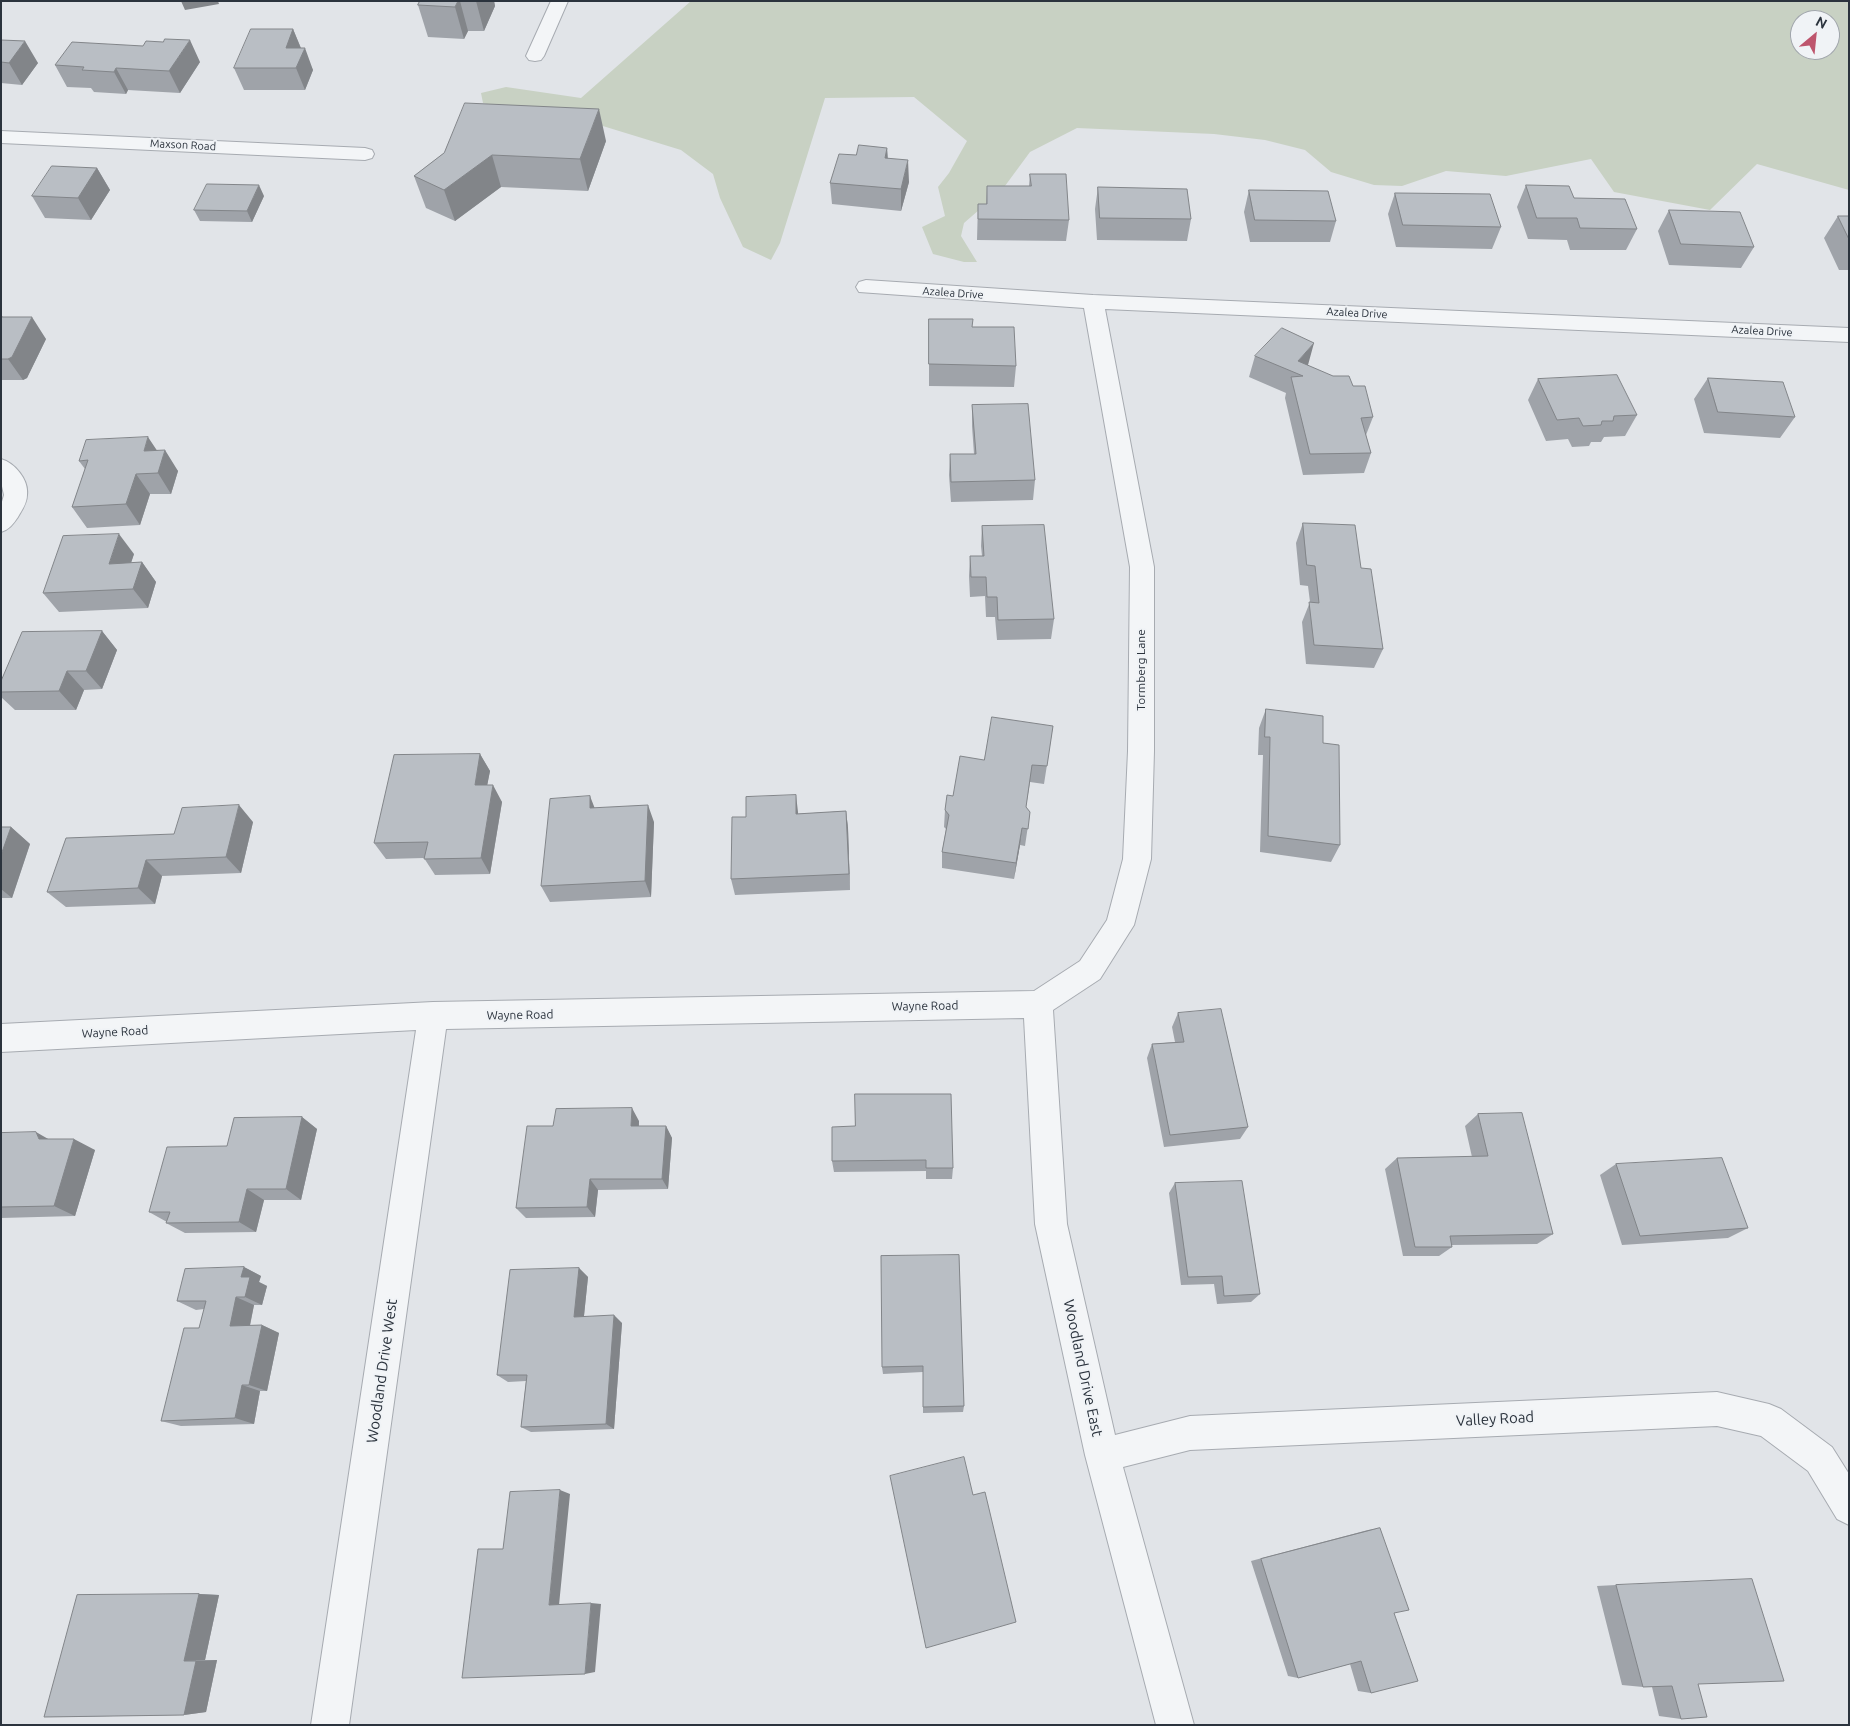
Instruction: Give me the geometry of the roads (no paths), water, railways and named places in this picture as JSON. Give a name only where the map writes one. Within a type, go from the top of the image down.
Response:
[{"type":"street","points":[[535,56],[560,1]]},
{"type":"street","name":"Maxson Road","points":[[1,137],[365,154]]},
{"type":"street","name":"Azalea Drive","points":[[866,287],[1093,302],[1849,335]]},
{"type":"street","name":"Tormberg Lane","points":[[1038,1004],[1090,970],[1120,925],[1137,859],[1141,751],[1142,567],[1093,302]]},
{"type":"street","points":[[1,467],[12,477],[17,491],[13,506],[1,523]]},
{"type":"street","name":"Wayne Road","points":[[1,1038],[433,1016],[1038,1004]]},
{"type":"street","name":"Woodland Drive East","points":[[1038,1004],[1051,1224],[1102,1455],[1175,1725]]},
{"type":"street","name":"Woodland Drive West","points":[[330,1725],[433,1016]]},
{"type":"street","name":"Valley Road","points":[[1102,1455],[1190,1433],[1716,1409],[1769,1421],[1820,1459],[1849,1507]]}]
